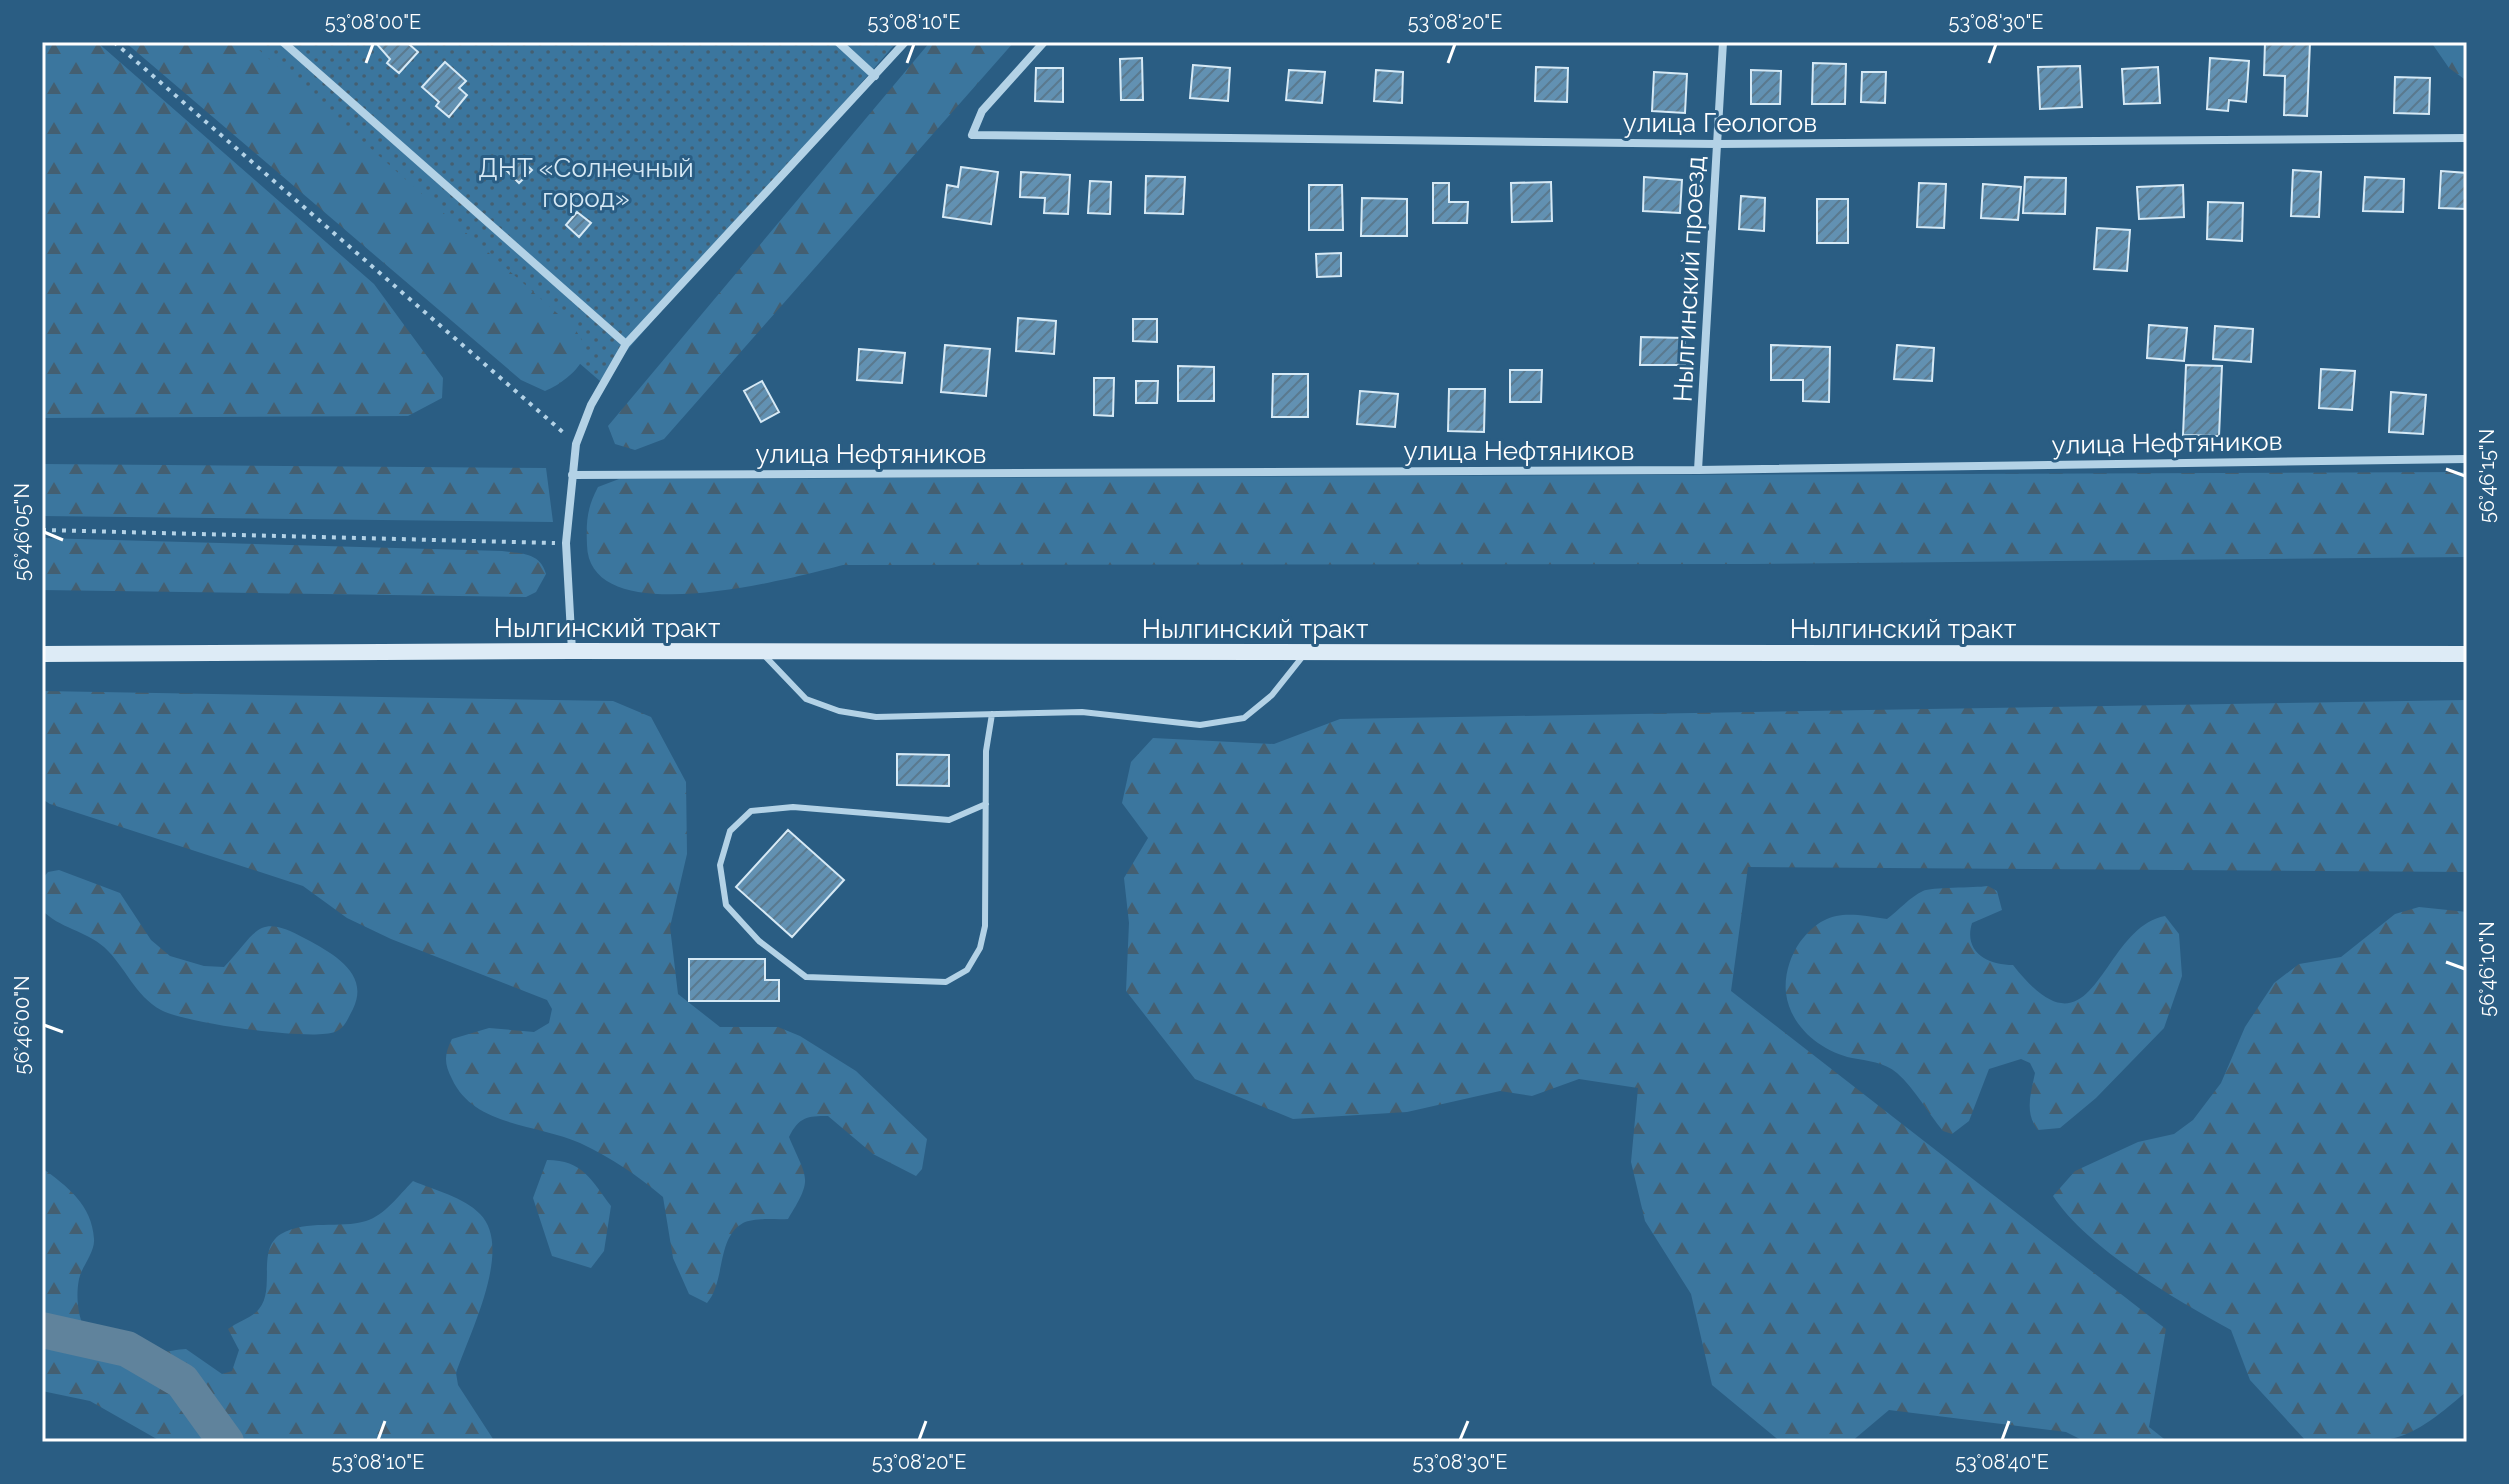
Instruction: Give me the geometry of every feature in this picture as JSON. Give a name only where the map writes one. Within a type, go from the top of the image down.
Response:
[{"type":"main road","name":"Нылгинский тракт","points":[[42,654],[572,651],[2467,654]]},
{"type":"street","points":[[283,42],[626,344]]},
{"type":"street","points":[[838,42],[875,76]]},
{"type":"street","points":[[572,651],[566,543],[576,444],[591,405],[626,344],[905,42]]},
{"type":"street","name":"улица Геологов","points":[[1044,42],[982,111],[972,135],[1717,144],[2467,138]]},
{"type":"street","name":"Нылгинский проезд","points":[[1698,470],[1723,42]]},
{"type":"street","name":"улица Нефтяников","points":[[572,475],[1698,470],[2467,459]]},
{"type":"lane","points":[[762,652],[806,699],[839,711],[876,717],[1082,712],[1200,725],[1244,718],[1272,695],[1306,653]]},
{"type":"lane","points":[[986,804],[949,820],[793,807],[751,811],[730,831],[720,865],[726,905],[759,941],[806,977],[946,982],[967,970],[980,948],[985,926],[986,804],[986,751],[992,714]]},
{"type":"path","points":[[114,42],[576,444]]},
{"type":"path","points":[[42,530],[566,543]]},
{"type":"green space","points":[[42,42],[97,42],[374,284],[443,378],[442,398],[408,416],[42,418]]},
{"type":"green space","points":[[125,42],[250,42],[575,329],[585,348],[582,362],[564,380],[545,391],[521,380]]},
{"type":"green space","name":"ДНТ «Солнечный город»","points":[[207,42],[897,42],[600,381]]},
{"type":"green space","points":[[930,42],[1014,42],[664,439],[635,450],[615,444],[608,426]]},
{"type":"green space","points":[[2431,42],[2467,42],[2467,81],[2449,68]]},
{"type":"green space","points":[[42,464],[546,468],[553,522],[42,516]]},
{"type":"green space","points":[[2467,472],[2467,557],[1748,564],[843,565],[740,588],[655,594],[621,588],[596,572],[587,545],[588,515],[594,495],[598,487],[619,479]]},
{"type":"green space","points":[[42,538],[502,551],[534,558],[546,574],[536,592],[526,597],[42,590]]},
{"type":"green space","points":[[42,691],[613,701],[651,717],[686,782],[687,854],[670,927],[678,994],[720,1027],[778,1027],[800,1036],[856,1071],[927,1139],[922,1169],[916,1176],[873,1154],[828,1116],[804,1119],[789,1137],[805,1178],[802,1195],[788,1219],[759,1219],[743,1223],[729,1239],[717,1283],[707,1303],[689,1294],[673,1258],[663,1197],[624,1167],[580,1143],[508,1122],[475,1107],[462,1095],[449,1074],[446,1059],[452,1039],[489,1028],[534,1032],[549,1023],[552,1009],[547,1000],[391,939],[347,918],[303,886],[50,804],[42,799]]},
{"type":"green space","points":[[2467,700],[2467,872],[1748,867],[1731,991],[2166,1329],[2149,1427],[2168,1442],[2086,1442],[2066,1432],[1889,1410],[1851,1442],[1781,1442],[1712,1385],[1691,1294],[1645,1221],[1631,1162],[1638,1088],[1579,1079],[1532,1096],[1500,1091],[1407,1112],[1293,1119],[1195,1079],[1126,991],[1129,923],[1124,878],[1148,838],[1122,803],[1131,762],[1153,738],[1274,744],[1340,719]]},
{"type":"green space","points":[[59,870],[120,893],[151,940],[170,956],[204,966],[224,967],[259,929],[277,927],[290,931],[328,951],[346,966],[357,985],[353,1009],[341,1028],[321,1034],[248,1029],[195,1020],[161,1010],[144,997],[104,947],[42,910],[42,879],[48,872]]},
{"type":"green space","points":[[1988,886],[1997,891],[2002,910],[1972,923],[1970,933],[1974,949],[1995,963],[2013,965],[2040,994],[2062,1003],[2080,999],[2125,943],[2143,926],[2165,916],[2179,934],[2182,976],[2164,1028],[2096,1098],[2060,1128],[2038,1130],[2034,1123],[2030,1103],[2035,1073],[2030,1063],[2021,1059],[1989,1069],[1969,1121],[1952,1134],[1943,1131],[1897,1073],[1881,1064],[1829,1050],[1800,1026],[1789,1005],[1786,987],[1791,960],[1800,942],[1819,923],[1849,915],[1887,919],[1923,891]]},
{"type":"green space","points":[[2419,907],[2467,912],[2467,1391],[2410,1433],[2377,1441],[2307,1442],[2250,1380],[2231,1330],[2159,1288],[2110,1253],[2087,1235],[2053,1196],[2075,1171],[2138,1142],[2174,1134],[2193,1120],[2221,1083],[2245,1027],[2274,983],[2299,964],[2341,957],[2395,914]]},
{"type":"green space","points":[[547,1160],[569,1164],[585,1173],[611,1206],[604,1251],[591,1268],[552,1256],[533,1198]]},
{"type":"green space","points":[[42,1168],[77,1198],[89,1216],[94,1244],[79,1279],[78,1303],[89,1338],[97,1347],[119,1357],[186,1349],[222,1374],[232,1371],[239,1350],[228,1329],[256,1312],[264,1301],[269,1249],[281,1234],[312,1225],[366,1221],[386,1209],[413,1181],[466,1203],[480,1214],[489,1229],[491,1269],[486,1292],[456,1373],[458,1385],[495,1442],[162,1442],[90,1401],[42,1391]]},
{"type":"building","points":[[375,42],[413,42],[410,45],[418,52],[399,73],[387,63],[390,59]]},
{"type":"building","points":[[2265,42],[2310,42],[2307,116],[2284,115],[2285,76],[2264,75]]},
{"type":"building","points":[[1142,58],[1143,100],[1121,100],[1120,59]]},
{"type":"building","points":[[2210,58],[2249,61],[2246,102],[2229,100],[2228,111],[2207,109]]},
{"type":"building","points":[[445,62],[466,81],[459,88],[467,95],[449,117],[436,106],[439,102],[422,87]]},
{"type":"building","points":[[1813,63],[1846,64],[1845,104],[1812,104]]},
{"type":"building","points":[[1193,65],[1230,68],[1228,101],[1190,98]]},
{"type":"building","points":[[2080,66],[2082,107],[2040,109],[2038,67]]},
{"type":"building","points":[[1536,67],[1568,68],[1567,102],[1535,101]]},
{"type":"building","points":[[2158,67],[2160,103],[2124,104],[2122,69]]},
{"type":"building","points":[[1036,68],[1063,68],[1063,102],[1035,101]]},
{"type":"building","points":[[1289,70],[1325,72],[1322,103],[1286,100]]},
{"type":"building","points":[[1376,70],[1403,72],[1402,103],[1374,101]]},
{"type":"building","points":[[1751,70],[1781,71],[1780,104],[1751,104]]},
{"type":"building","points":[[1654,72],[1687,74],[1685,113],[1652,111]]},
{"type":"building","points":[[1862,72],[1886,72],[1885,103],[1861,102]]},
{"type":"building","points":[[2395,77],[2430,78],[2429,114],[2394,113]]},
{"type":"building","points":[[518,157],[532,170],[519,183],[506,170]]},
{"type":"building","points":[[961,167],[998,172],[991,224],[943,217],[947,185],[958,187]]},
{"type":"building","points":[[2293,170],[2321,172],[2319,217],[2291,216]]},
{"type":"building","points":[[2441,171],[2467,173],[2467,209],[2439,208]]},
{"type":"building","points":[[1021,172],[1070,175],[1068,214],[1044,213],[1045,198],[1020,197]]},
{"type":"building","points":[[1146,176],[1185,177],[1183,214],[1145,213]]},
{"type":"building","points":[[1644,177],[1682,180],[1680,213],[1643,211]]},
{"type":"building","points":[[2025,177],[2066,178],[2065,214],[2023,213]]},
{"type":"building","points":[[2365,177],[2404,179],[2403,212],[2363,211]]},
{"type":"building","points":[[1090,181],[1111,182],[1110,214],[1088,213]]},
{"type":"building","points":[[1551,182],[1552,221],[1512,222],[1511,183]]},
{"type":"building","points":[[1433,183],[1449,183],[1449,202],[1468,202],[1467,223],[1433,223]]},
{"type":"building","points":[[1919,183],[1946,184],[1944,228],[1917,227]]},
{"type":"building","points":[[1983,184],[2021,187],[2018,220],[1981,218]]},
{"type":"building","points":[[1309,185],[1342,185],[1343,230],[1309,230]]},
{"type":"building","points":[[2183,185],[2184,217],[2139,219],[2137,187]]},
{"type":"building","points":[[1741,196],[1765,198],[1764,231],[1739,229]]},
{"type":"building","points":[[1362,198],[1407,199],[1407,236],[1361,236]]},
{"type":"building","points":[[1817,199],[1848,199],[1848,243],[1817,243]]},
{"type":"building","points":[[2208,202],[2243,203],[2242,241],[2207,239]]},
{"type":"building","points":[[577,212],[591,223],[579,237],[566,225]]},
{"type":"building","points":[[2097,228],[2130,230],[2127,271],[2094,269]]},
{"type":"building","points":[[1341,253],[1341,276],[1317,277],[1316,254]]},
{"type":"building","points":[[1018,318],[1056,321],[1054,354],[1016,351]]},
{"type":"building","points":[[1133,319],[1157,319],[1157,342],[1133,341]]},
{"type":"building","points":[[2149,325],[2187,328],[2184,361],[2147,358]]},
{"type":"building","points":[[2215,326],[2253,329],[2251,362],[2213,359]]},
{"type":"building","points":[[1641,337],[1685,338],[1685,365],[1640,365]]},
{"type":"building","points":[[945,345],[990,349],[986,396],[941,392]]},
{"type":"building","points":[[1771,345],[1830,347],[1829,402],[1803,401],[1803,380],[1771,380]]},
{"type":"building","points":[[1897,345],[1934,348],[1932,381],[1894,379]]},
{"type":"building","points":[[859,349],[905,353],[902,383],[857,380]]},
{"type":"building","points":[[2186,365],[2222,366],[2219,436],[2183,435]]},
{"type":"building","points":[[1178,366],[1214,367],[1214,401],[1178,401]]},
{"type":"building","points":[[2321,369],[2355,371],[2352,410],[2319,408]]},
{"type":"building","points":[[1510,370],[1542,370],[1541,402],[1510,402]]},
{"type":"building","points":[[1273,374],[1308,374],[1308,417],[1272,417]]},
{"type":"building","points":[[1094,378],[1114,378],[1113,416],[1094,415]]},
{"type":"building","points":[[762,381],[779,412],[761,422],[744,391]]},
{"type":"building","points":[[1136,381],[1158,381],[1157,403],[1136,403]]},
{"type":"building","points":[[1449,389],[1485,389],[1484,432],[1448,431]]},
{"type":"building","points":[[1360,391],[1398,394],[1395,427],[1357,424]]},
{"type":"building","points":[[2391,392],[2426,395],[2423,434],[2389,432]]},
{"type":"building","points":[[897,754],[949,755],[949,786],[897,785]]},
{"type":"building","points":[[788,830],[844,880],[792,937],[736,887]]},
{"type":"building","points":[[689,959],[765,959],[765,980],[779,980],[779,1001],[689,1001]]},
{"type":"waterway","points":[[42,1330],[127,1349],[182,1381],[226,1442]]}]
